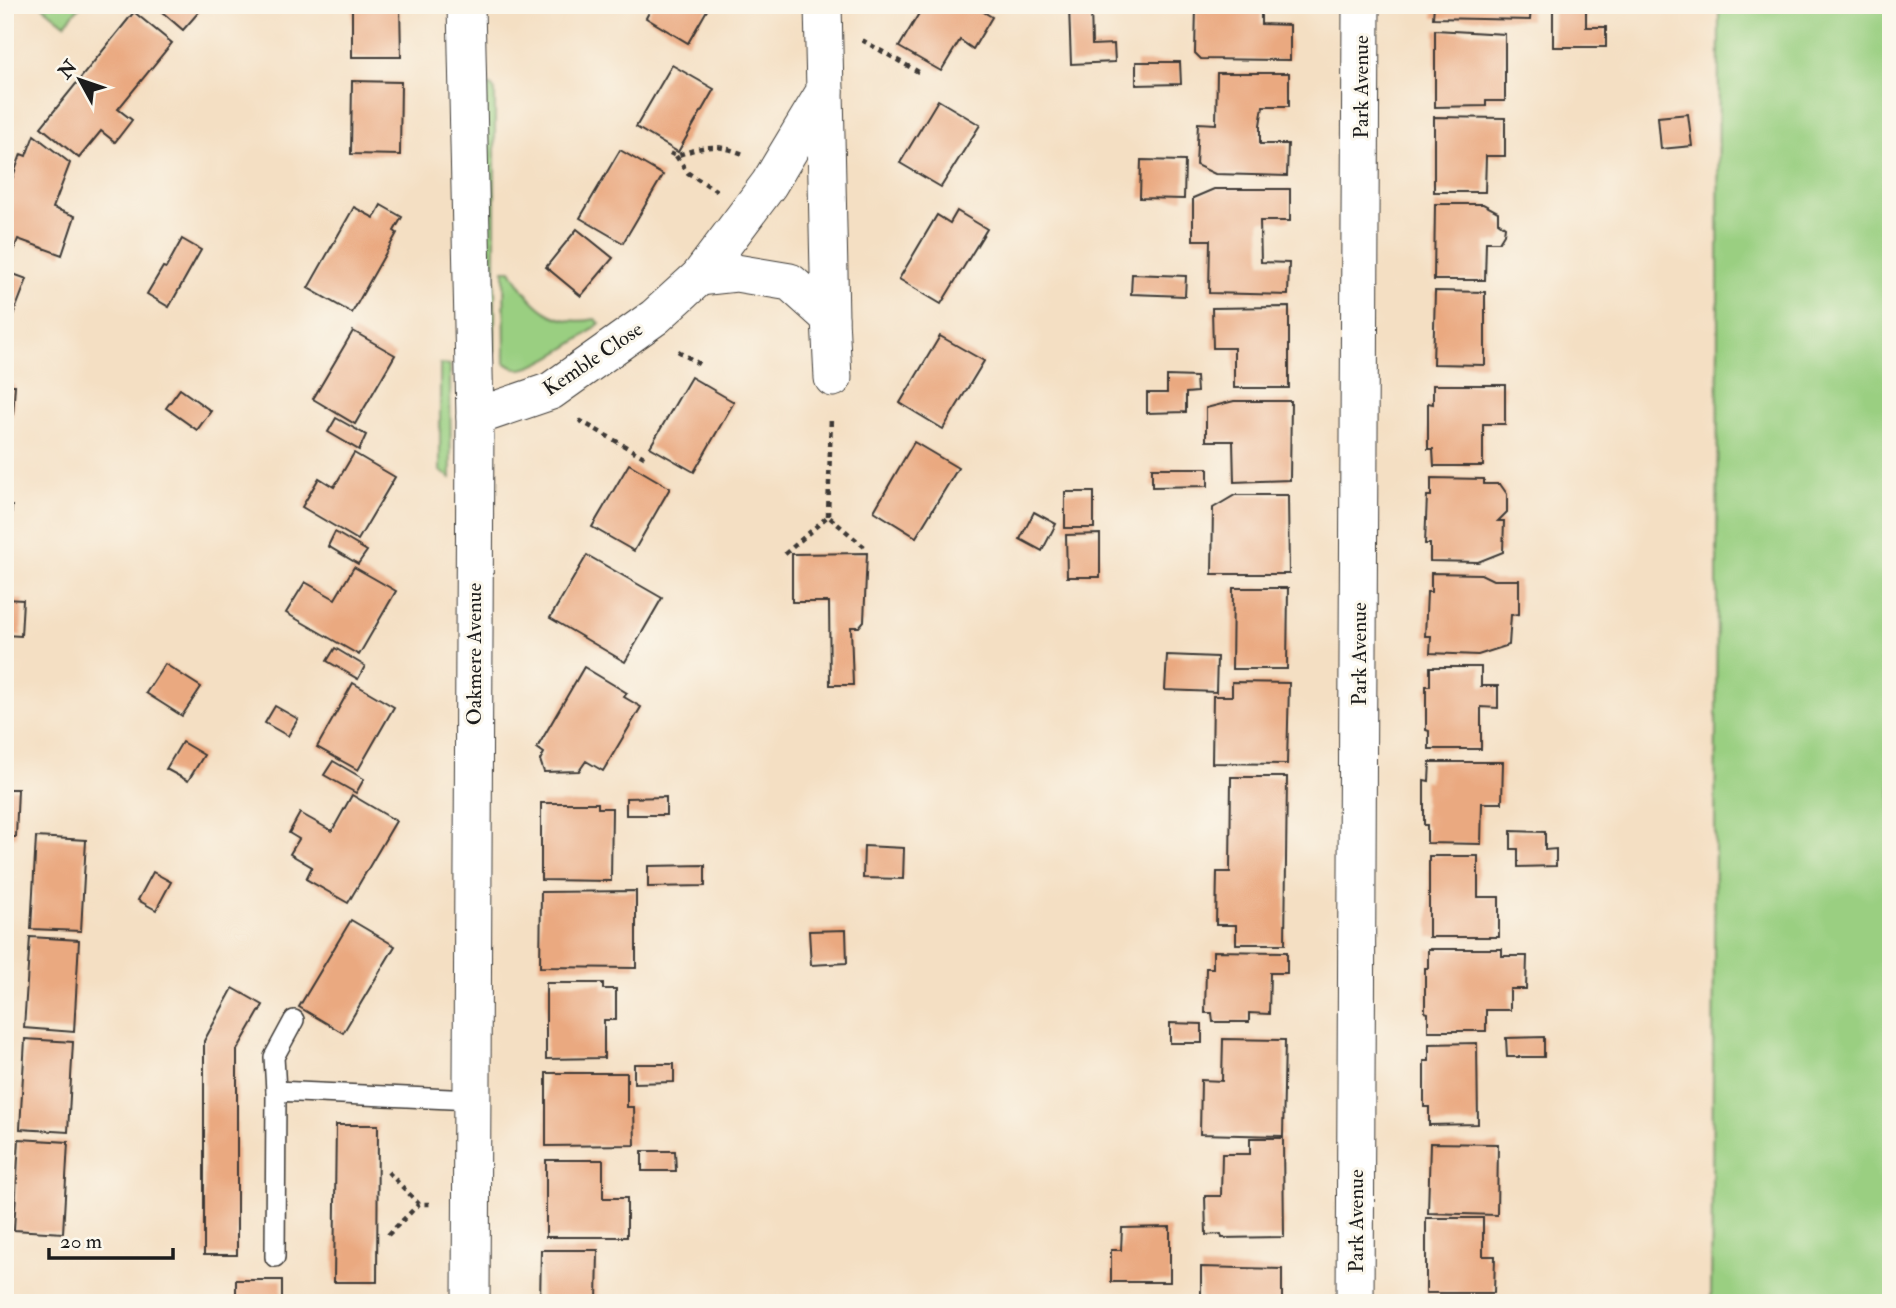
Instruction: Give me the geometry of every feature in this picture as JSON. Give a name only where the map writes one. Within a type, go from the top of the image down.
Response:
[{"type":"street","name":"Oakmere Avenue","points":[[466,5],[474,417],[471,1303]]},
{"type":"street","points":[[823,5],[832,395]]},
{"type":"street","name":"Park Avenue","points":[[1355,1303],[1361,5]]},
{"type":"street","name":"Kemble Close","points":[[474,417],[551,391],[655,317],[699,278],[769,184],[825,90]]},
{"type":"street","points":[[699,278],[736,272],[790,282],[830,318]]},
{"type":"lane","points":[[275,1257],[274,1057],[294,1020]]},
{"type":"lane","points":[[276,1091],[472,1100]]},
{"type":"path","points":[[855,36],[922,74]]},
{"type":"path","points":[[726,197],[688,173],[673,155],[702,146],[721,146],[753,159]]},
{"type":"path","points":[[785,554],[828,516],[832,395]]},
{"type":"path","points":[[569,414],[644,457]]},
{"type":"path","points":[[828,516],[868,550]]},
{"type":"path","points":[[388,1172],[419,1204],[472,1205]]},
{"type":"path","points":[[388,1235],[419,1204]]},
{"type":"green space","points":[[41,5],[81,5],[65,24]]},
{"type":"green space","points":[[1719,5],[1891,5],[1891,1303],[1711,1303]]},
{"type":"green space","points":[[483,86],[491,86],[495,91],[495,351],[486,351]]},
{"type":"green space","points":[[504,270],[511,270],[526,293],[544,311],[567,320],[595,319],[600,323],[574,343],[538,363],[516,369],[505,363]]},
{"type":"green space","points":[[440,364],[450,365],[451,478],[440,471]]},
{"type":"building","points":[[154,5],[205,5],[183,30]]},
{"type":"building","points":[[352,5],[400,5],[401,57],[352,57]]},
{"type":"building","points":[[653,5],[710,5],[688,43],[646,18]]},
{"type":"building","points":[[924,5],[972,5],[992,17],[973,49],[960,40],[941,71],[899,47]]},
{"type":"building","points":[[1196,5],[1261,5],[1261,24],[1290,25],[1290,60],[1201,59],[1195,53]]},
{"type":"building","points":[[1434,5],[1531,5],[1530,20],[1433,18]]},
{"type":"building","points":[[1091,6],[1092,45],[1114,44],[1115,62],[1071,64],[1069,7]]},
{"type":"building","points":[[1553,8],[1586,8],[1586,27],[1606,27],[1606,47],[1553,47]]},
{"type":"building","points":[[134,12],[172,43],[118,109],[132,120],[115,142],[101,131],[79,158],[41,127]]},
{"type":"building","points":[[1435,30],[1505,34],[1505,101],[1486,101],[1486,106],[1435,107]]},
{"type":"building","points":[[1136,62],[1180,62],[1181,84],[1136,85]]},
{"type":"building","points":[[672,65],[714,89],[678,152],[636,127]]},
{"type":"building","points":[[1217,73],[1289,73],[1289,106],[1263,106],[1260,125],[1260,144],[1288,144],[1287,176],[1215,174],[1196,165],[1198,123],[1216,124]]},
{"type":"building","points":[[352,81],[401,82],[400,155],[351,154]]},
{"type":"building","points":[[938,100],[980,125],[941,187],[900,163]]},
{"type":"building","points":[[1688,114],[1692,146],[1661,149],[1658,117]]},
{"type":"building","points":[[1434,117],[1505,118],[1505,156],[1486,156],[1485,192],[1434,192]]},
{"type":"building","points":[[34,135],[70,163],[53,208],[75,216],[62,255],[18,239],[13,252],[5,249],[5,199],[21,154],[26,156]]},
{"type":"building","points":[[620,150],[663,175],[623,243],[580,218]]},
{"type":"building","points":[[1141,160],[1185,161],[1184,199],[1140,198]]},
{"type":"building","points":[[1214,189],[1290,189],[1290,221],[1260,221],[1261,262],[1289,263],[1288,295],[1209,293],[1210,240],[1193,240],[1193,198]]},
{"type":"building","points":[[1435,204],[1483,204],[1498,212],[1498,222],[1505,227],[1504,234],[1499,242],[1486,242],[1485,280],[1434,280]]},
{"type":"building","points":[[381,205],[402,217],[394,231],[397,233],[352,313],[308,288],[354,207],[374,218]]},
{"type":"building","points":[[957,211],[987,229],[941,304],[899,279],[937,215],[950,223]]},
{"type":"building","points":[[577,229],[613,258],[581,296],[546,267]]},
{"type":"building","points":[[182,239],[201,250],[169,307],[147,294]]},
{"type":"building","points":[[5,271],[27,279],[5,336]]},
{"type":"building","points":[[1132,274],[1186,276],[1185,296],[1131,294]]},
{"type":"building","points":[[1435,291],[1485,292],[1485,365],[1433,364]]},
{"type":"building","points":[[1289,307],[1289,388],[1234,388],[1234,348],[1213,348],[1212,308]]},
{"type":"building","points":[[353,331],[395,355],[355,424],[313,399]]},
{"type":"building","points":[[940,336],[984,361],[943,429],[900,403]]},
{"type":"building","points":[[1167,376],[1196,377],[1197,392],[1186,393],[1186,412],[1147,413],[1147,393],[1167,393]]},
{"type":"building","points":[[691,377],[734,402],[694,472],[650,447]]},
{"type":"building","points":[[5,385],[15,385],[13,415],[5,414]]},
{"type":"building","points":[[1433,385],[1505,385],[1505,424],[1483,424],[1483,466],[1434,466],[1433,449],[1428,449],[1428,403],[1433,404]]},
{"type":"building","points":[[180,389],[211,411],[197,430],[166,408]]},
{"type":"building","points":[[1234,401],[1291,401],[1290,480],[1234,482],[1233,441],[1206,441],[1206,408]]},
{"type":"building","points":[[336,418],[366,435],[359,450],[328,432]]},
{"type":"building","points":[[914,442],[958,468],[916,537],[874,511]]},
{"type":"building","points":[[354,453],[395,477],[358,540],[302,507],[319,478],[334,487]]},
{"type":"building","points":[[629,464],[670,488],[634,551],[592,527]]},
{"type":"building","points":[[1152,468],[1208,468],[1208,486],[1152,487]]},
{"type":"building","points":[[1431,478],[1484,479],[1484,484],[1500,484],[1507,494],[1507,512],[1498,521],[1504,521],[1503,552],[1478,562],[1430,561],[1430,544],[1425,544],[1427,496],[1431,496]]},
{"type":"building","points":[[1065,492],[1094,492],[1094,528],[1065,528]]},
{"type":"building","points":[[1235,495],[1288,495],[1289,574],[1212,574],[1213,508]]},
{"type":"building","points":[[5,505],[12,506],[9,543],[5,542]]},
{"type":"building","points":[[1034,512],[1056,524],[1042,551],[1020,539]]},
{"type":"building","points":[[335,532],[367,551],[358,564],[328,546]]},
{"type":"building","points":[[1100,534],[1100,577],[1067,577],[1066,535]]},
{"type":"building","points":[[867,553],[864,621],[859,627],[851,627],[853,685],[830,685],[829,602],[792,602],[792,554]]},
{"type":"building","points":[[587,555],[662,598],[625,662],[550,618]]},
{"type":"building","points":[[354,567],[396,591],[359,655],[286,613],[305,582],[335,599]]},
{"type":"building","points":[[1431,573],[1481,574],[1493,580],[1519,580],[1519,614],[1511,615],[1509,645],[1478,655],[1430,653],[1431,636],[1425,636],[1427,592],[1431,592]]},
{"type":"building","points":[[1233,588],[1288,588],[1287,669],[1232,669]]},
{"type":"building","points":[[5,599],[23,600],[21,636],[5,635]]},
{"type":"building","points":[[335,648],[365,666],[358,679],[327,661]]},
{"type":"building","points":[[1167,655],[1217,657],[1216,692],[1165,690]]},
{"type":"building","points":[[165,664],[201,687],[182,716],[146,693]]},
{"type":"building","points":[[584,667],[627,693],[624,697],[641,707],[603,771],[586,761],[579,771],[544,772],[540,760],[544,753],[537,748]]},
{"type":"building","points":[[1430,667],[1481,667],[1481,686],[1498,686],[1498,708],[1481,707],[1481,749],[1429,749],[1426,686],[1430,686]]},
{"type":"building","points":[[1232,682],[1289,683],[1287,764],[1212,763],[1213,696],[1232,696]]},
{"type":"building","points":[[353,683],[394,707],[358,770],[317,747]]},
{"type":"building","points":[[275,706],[298,719],[288,736],[265,723]]},
{"type":"building","points":[[182,742],[204,755],[188,781],[166,769]]},
{"type":"building","points":[[333,761],[364,779],[356,793],[324,775]]},
{"type":"building","points":[[1430,762],[1503,762],[1502,803],[1482,803],[1481,844],[1427,843],[1427,825],[1424,825],[1424,780],[1429,781]]},
{"type":"building","points":[[1231,777],[1287,777],[1285,944],[1236,944],[1236,925],[1216,925],[1217,872],[1230,872]]},
{"type":"building","points":[[5,789],[18,789],[16,837],[5,837]]},
{"type":"building","points":[[352,795],[396,821],[348,903],[306,879],[312,867],[290,854],[299,839],[289,833],[300,813],[332,831]]},
{"type":"building","points":[[666,797],[666,815],[626,815],[626,798]]},
{"type":"building","points":[[541,803],[598,803],[598,808],[612,808],[611,881],[541,880]]},
{"type":"building","points":[[1511,831],[1545,832],[1545,850],[1556,849],[1556,866],[1518,867],[1518,849],[1511,849]]},
{"type":"building","points":[[36,837],[86,840],[81,931],[31,929]]},
{"type":"building","points":[[864,846],[904,848],[903,879],[863,878]]},
{"type":"building","points":[[1429,856],[1478,856],[1478,897],[1499,897],[1499,937],[1429,937]]},
{"type":"building","points":[[705,865],[705,886],[648,887],[648,866]]},
{"type":"building","points":[[153,872],[171,882],[156,910],[138,900]]},
{"type":"building","points":[[636,891],[636,968],[540,967],[541,892]]},
{"type":"building","points":[[351,920],[395,946],[343,1033],[299,1007]]},
{"type":"building","points":[[846,930],[847,963],[811,965],[809,931]]},
{"type":"building","points":[[30,937],[79,940],[74,1032],[24,1028]]},
{"type":"building","points":[[1428,949],[1502,949],[1502,956],[1527,956],[1526,989],[1510,989],[1510,1010],[1486,1010],[1486,1031],[1428,1031],[1425,968],[1428,968]]},
{"type":"building","points":[[1213,951],[1287,952],[1287,973],[1270,973],[1269,1014],[1249,1013],[1249,1022],[1213,1022],[1212,1013],[1205,1013],[1206,968],[1213,968]]},
{"type":"building","points":[[546,983],[603,983],[603,989],[616,989],[616,1020],[604,1020],[604,1058],[546,1059]]},
{"type":"building","points":[[233,988],[263,1005],[237,1050],[237,1255],[204,1255],[204,1041]]},
{"type":"building","points":[[1170,1023],[1202,1024],[1202,1043],[1170,1043]]},
{"type":"building","points":[[1544,1037],[1544,1057],[1507,1057],[1506,1038]]},
{"type":"building","points":[[25,1039],[73,1042],[68,1132],[20,1129]]},
{"type":"building","points":[[1223,1039],[1285,1040],[1283,1136],[1200,1134],[1201,1080],[1222,1081]]},
{"type":"building","points":[[1477,1043],[1478,1124],[1429,1125],[1429,1107],[1424,1107],[1424,1061],[1429,1061],[1429,1044]]},
{"type":"building","points":[[634,1064],[674,1064],[674,1082],[634,1083]]},
{"type":"building","points":[[546,1073],[627,1073],[627,1107],[634,1107],[635,1145],[546,1146]]},
{"type":"building","points":[[336,1125],[378,1125],[377,1282],[334,1282]]},
{"type":"building","points":[[1250,1138],[1283,1138],[1284,1237],[1222,1238],[1221,1234],[1206,1235],[1205,1196],[1221,1196],[1222,1154],[1250,1154]]},
{"type":"building","points":[[19,1139],[68,1142],[63,1233],[14,1230]]},
{"type":"building","points":[[1430,1143],[1498,1144],[1497,1215],[1428,1213]]},
{"type":"building","points":[[642,1151],[675,1151],[676,1171],[642,1171]]},
{"type":"building","points":[[546,1160],[603,1160],[603,1198],[627,1198],[627,1237],[546,1237]]},
{"type":"building","points":[[1426,1218],[1483,1218],[1483,1256],[1495,1256],[1494,1293],[1426,1293]]},
{"type":"building","points":[[1170,1227],[1170,1282],[1111,1282],[1111,1250],[1121,1250],[1122,1228]]},
{"type":"building","points":[[541,1250],[598,1250],[597,1303],[540,1303]]},
{"type":"building","points":[[1201,1267],[1282,1269],[1282,1303],[1201,1303]]},
{"type":"building","points":[[236,1280],[282,1280],[282,1303],[236,1303]]},
{"type":"building","points":[[1533,1299],[1534,1303],[1490,1303],[1490,1300]]}]
